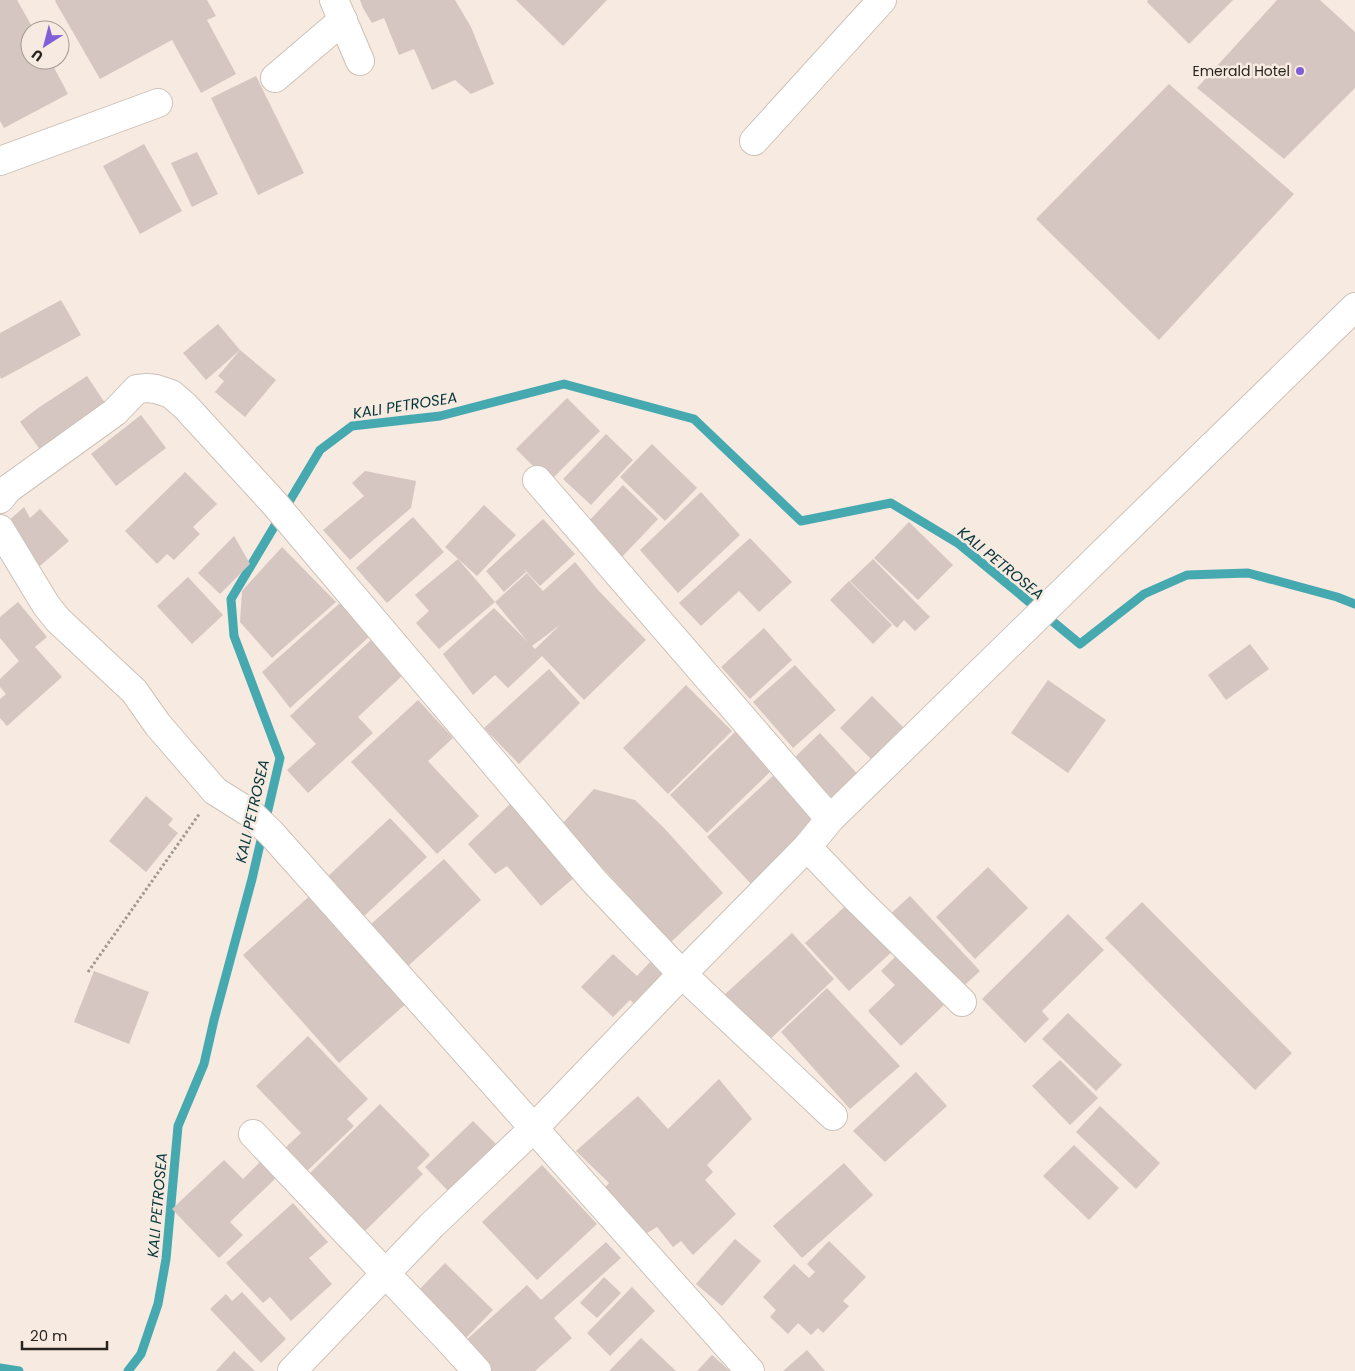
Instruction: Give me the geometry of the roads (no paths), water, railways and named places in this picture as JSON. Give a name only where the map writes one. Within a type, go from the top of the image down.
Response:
[{"type":"street","points":[[754,141],[882,0]]},
{"type":"street","points":[[275,78],[339,10],[360,61]]},
{"type":"street","points":[[0,162],[158,103]]},
{"type":"street","points":[[292,1371],[432,1225],[534,1128],[807,847],[830,819],[1355,307]]},
{"type":"street","points":[[0,499],[8,489],[115,412],[138,390],[156,389],[171,394],[185,406],[274,503],[594,882],[682,974],[833,1116]]},
{"type":"street","points":[[537,480],[830,819]]},
{"type":"street","points":[[0,529],[46,605],[58,620],[134,692],[158,725],[215,791],[250,813],[272,833],[750,1371]]},
{"type":"street","points":[[807,847],[962,1002]]},
{"type":"street","points":[[253,1134],[477,1371]]},
{"type":"waterway","name":"KALI PETROSEA","points":[[128,1371],[141,1354],[158,1304],[166,1259],[178,1126],[204,1064],[252,879],[280,758],[234,636],[231,599],[320,450],[352,426],[440,416],[564,384],[694,419],[801,521],[891,503],[959,544],[1080,644],[1144,594],[1187,575],[1248,573],[1337,597],[1355,604]]},
{"type":"waterway","name":"KALI PETROSEA","points":[[0,1368],[19,1371]]},
{"type":"place","name":"Emerald Hotel","points":[[1300,71]]}]
